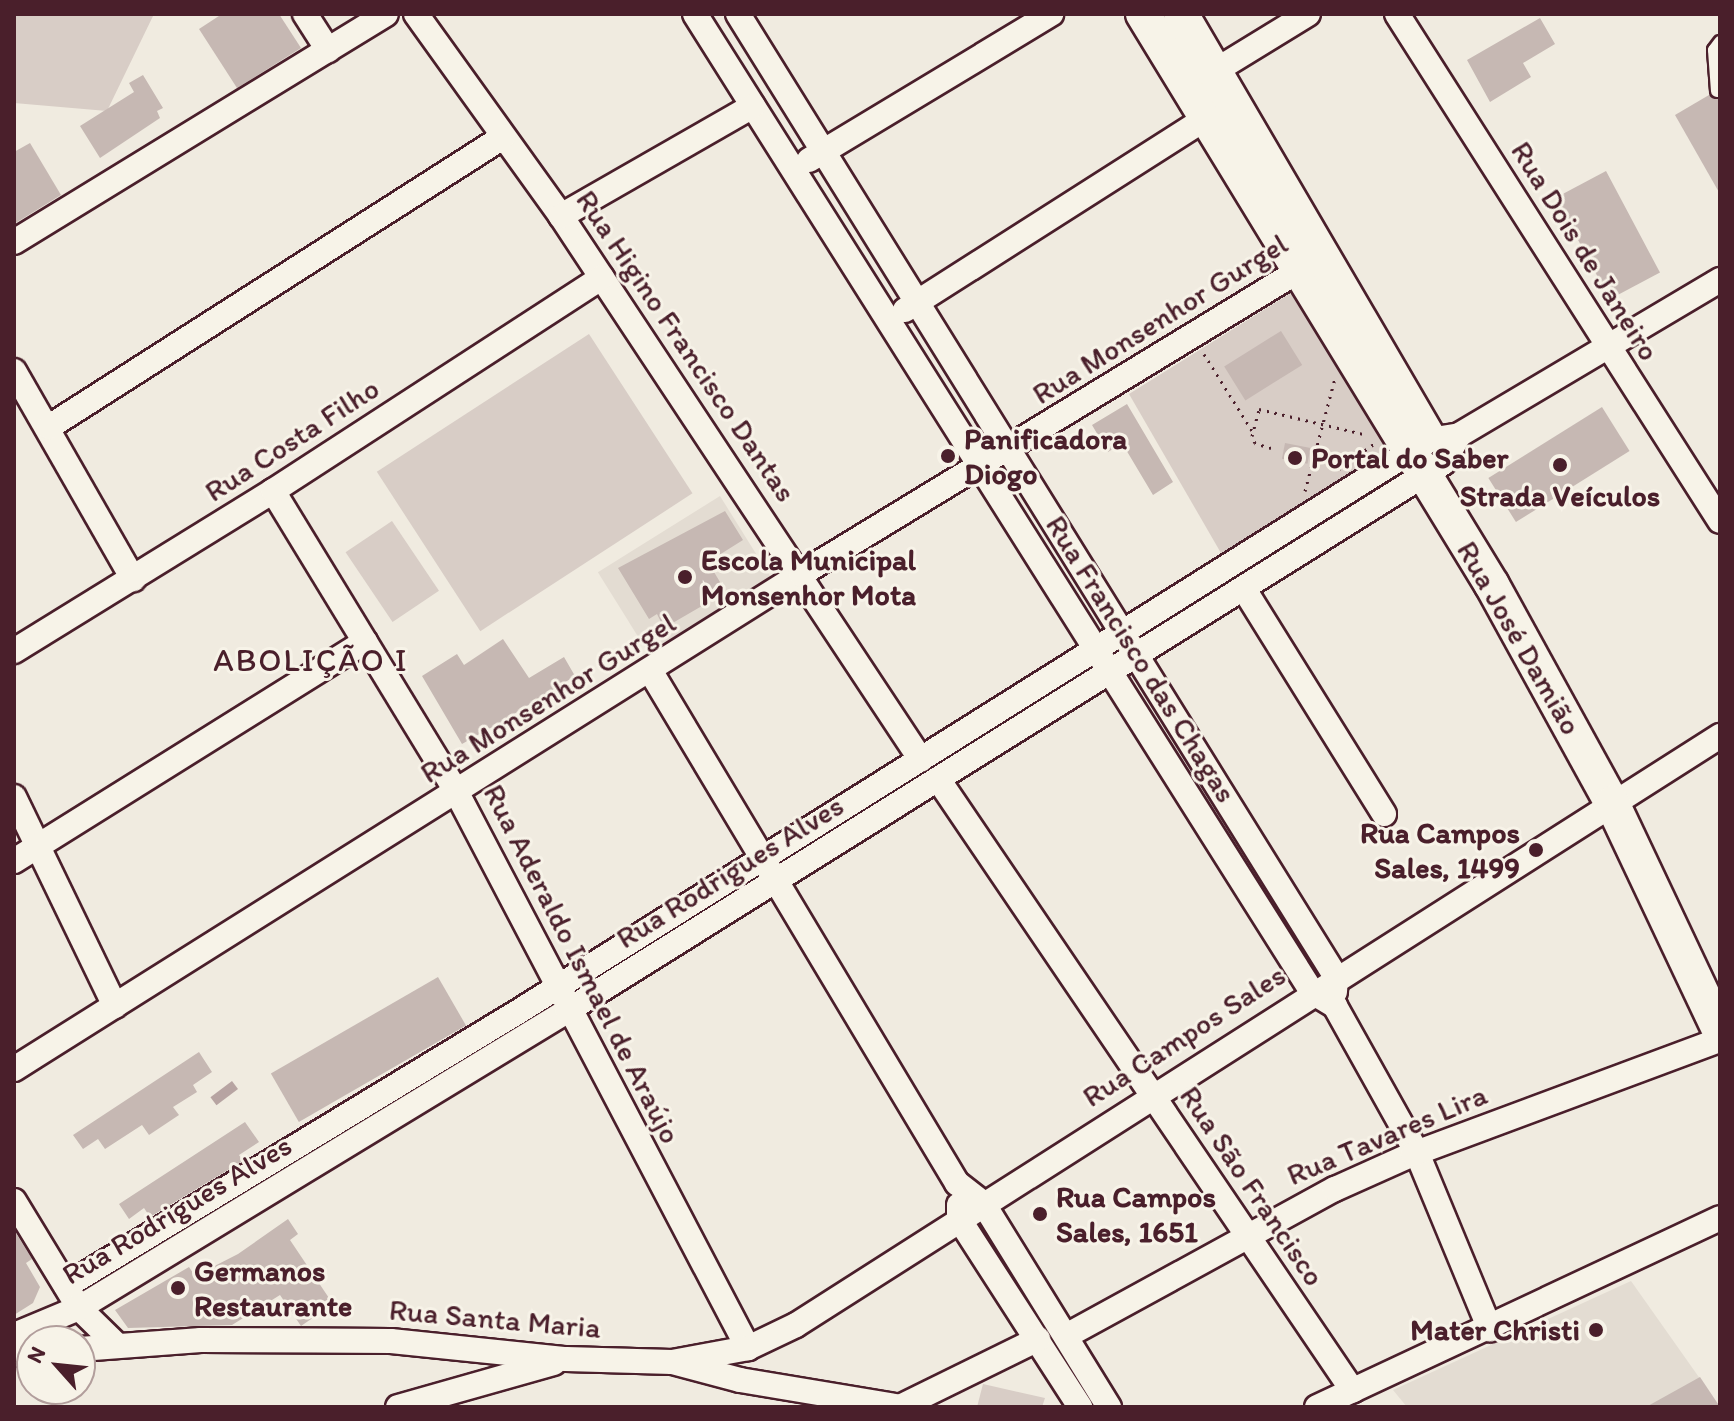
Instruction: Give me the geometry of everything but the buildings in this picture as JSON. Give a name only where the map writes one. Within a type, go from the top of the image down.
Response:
[{"type":"street","points":[[305,14],[328,50]]},
{"type":"street","points":[[14,242],[386,14]]},
{"type":"street","name":"Rua Higino Francisco Dantas","points":[[416,14],[561,216],[801,574],[921,760]]},
{"type":"street","name":"Rua Francisco das Chagas","points":[[738,14],[1009,450],[1120,636],[1336,977]]},
{"type":"street","points":[[794,169],[1051,14]]},
{"type":"street","name":"Rua José Damião","points":[[1143,14],[1206,118],[1310,263],[1433,453],[1720,977]]},
{"type":"street","name":"Rua José Damião","points":[[1181,14],[1215,71],[1310,263]]},
{"type":"street","points":[[1215,71],[1308,14]]},
{"type":"street","name":"Rua Dois de Janeiro","points":[[1397,14],[1720,521]]},
{"type":"street","name":"Rua Francisco das Chagas","points":[[705,18],[753,106],[1312,992],[1335,1006],[1417,1153],[1490,1329]]},
{"type":"street","points":[[561,216],[753,106]]},
{"type":"street","points":[[889,319],[1206,118]]},
{"type":"street","points":[[49,427],[503,137]]},
{"type":"street","name":"Rua Monsenhor Gurgel","points":[[14,1069],[651,672],[801,574],[983,467],[1310,263]]},
{"type":"street","name":"Rua Costa Filho","points":[[14,651],[273,491],[602,277]]},
{"type":"street","name":"Rua Rodrigues Alves","points":[[66,1286],[556,988],[1120,636],[1610,349],[1720,280]]},
{"type":"street","points":[[14,371],[49,427],[133,579]]},
{"type":"street","name":"Rua Rodrigues Alves","points":[[14,1335],[79,1308],[775,882],[1244,589],[1433,453]]},
{"type":"street","name":"Rua Aderaldo Ismael de Araújo","points":[[273,491],[457,793],[567,1011],[748,1348]]},
{"type":"street","points":[[1244,589],[1384,814]]},
{"type":"street","points":[[14,861],[365,642]]},
{"type":"street","points":[[651,672],[957,1183],[983,1203],[1109,1407]]},
{"type":"street","name":"Rua Campos Sales","points":[[672,1362],[748,1348],[796,1325],[1312,992],[1720,736]]},
{"type":"street","name":"Rua São Francisco","points":[[938,779],[1353,1391]]},
{"type":"street","points":[[14,797],[115,1006]]},
{"type":"street","name":"Rua José Damião","points":[[1621,797],[1717,1033]]},
{"type":"street","points":[[1335,1006],[1336,977]]},
{"type":"street","name":"Rua Tavares Lira","points":[[1066,1336],[1246,1234],[1417,1153],[1717,1033]]},
{"type":"street","points":[[957,1183],[959,1219],[1080,1407]]},
{"type":"street","points":[[14,1201],[79,1308],[118,1346]]},
{"type":"street","points":[[1317,1407],[1490,1329],[1720,1218]]},
{"type":"street","name":"Rua Santa Maria","points":[[96,1348],[201,1340],[391,1341],[566,1359],[672,1362],[740,1380],[901,1407],[1038,1339]]},
{"type":"street","points":[[398,1407],[566,1359]]},
{"type":"lane","points":[[1717,91],[1714,50],[1720,42]]},
{"type":"path","points":[[1194,337],[1253,432],[1255,443],[1271,448]]},
{"type":"path","points":[[1317,484],[1305,493],[1338,367]]},
{"type":"path","points":[[1253,432],[1259,409],[1382,438],[1330,475]]},
{"type":"shaded area","points":[[14,14],[154,14],[107,111],[14,103]]},
{"type":"shaded area","points":[[1289,294],[1297,296],[1394,452],[1225,560],[1129,394]]},
{"type":"shaded area","points":[[589,334],[692,493],[480,631],[377,472]]},
{"type":"shaded area","name":"Escola Municipal Monsenhor Mota","points":[[720,496],[772,579],[650,655],[598,572]]},
{"type":"shaded area","points":[[392,521],[439,591],[393,622],[346,552]]},
{"type":"shaded area","points":[[232,1081],[238,1089],[216,1105],[210,1097]]},
{"type":"shaded area","name":"Mater Christi","points":[[1631,1281],[1720,1407],[1407,1407],[1393,1390]]},
{"type":"shaded area","points":[[983,1384],[1045,1398],[1042,1407],[977,1407]]},
{"type":"place","name":"Panificadora Diogo","points":[[948,456]]},
{"type":"place","name":"Portal do Saber","points":[[1295,458]]},
{"type":"place","name":"Strada Veículos","points":[[1560,465]]},
{"type":"place","name":"Escola Municipal Monsenhor Mota","points":[[685,577]]},
{"type":"place","name":"Rua Campos Sales, 1499","points":[[1536,850]]},
{"type":"place","name":"Rua Campos Sales, 1651","points":[[1040,1214]]},
{"type":"place","name":"Germanos Restaurante","points":[[178,1288]]},
{"type":"place","name":"Mater Christi","points":[[1596,1330]]},
{"type":"district","name":"ABOLIÇÃO I","points":[[311,660]]}]
